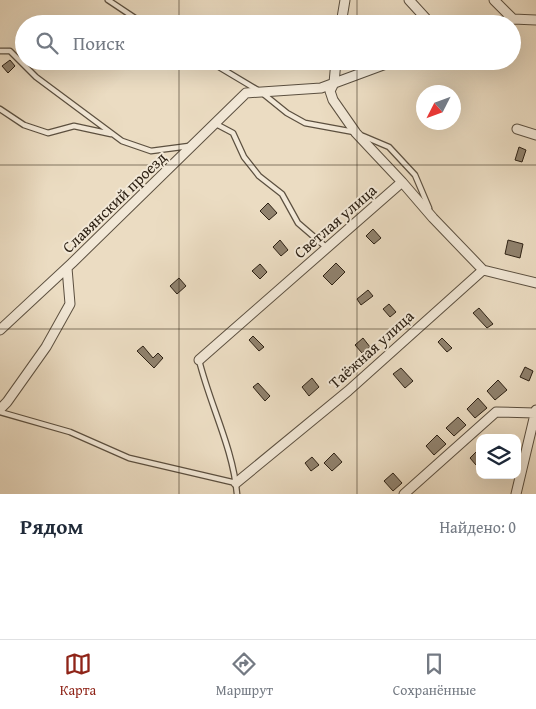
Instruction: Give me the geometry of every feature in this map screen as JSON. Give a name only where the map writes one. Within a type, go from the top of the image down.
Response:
[{"type":"street","points":[[342,15],[345,0]]},
{"type":"street","points":[[409,0],[423,15]]},
{"type":"street","points":[[494,0],[509,15]]},
{"type":"street","points":[[521,19],[536,20]]},
{"type":"street","points":[[335,70],[334,83],[330,91],[333,100],[356,133],[433,218],[483,270],[536,282]]},
{"type":"street","points":[[261,92],[321,88],[369,70]]},
{"type":"street","name":"Славянский проезд","points":[[0,330],[67,268],[246,94],[261,92]]},
{"type":"street","points":[[516,130],[536,136]]},
{"type":"street","name":"Светлая улица","points":[[199,360],[402,182]]},
{"type":"street","points":[[0,410],[46,347],[70,304],[67,268]]},
{"type":"street","name":"Таёжная улица","points":[[236,483],[348,391],[483,270]]},
{"type":"street","points":[[404,494],[496,412],[536,411],[516,494]]},
{"type":"lane","points":[[108,0],[130,15]]},
{"type":"lane","points":[[0,51],[10,51],[15,56]]},
{"type":"lane","points":[[29,70],[122,141],[151,151],[193,146]]},
{"type":"lane","points":[[224,70],[261,92],[287,114],[305,123],[356,133],[389,148],[416,175],[433,218]]},
{"type":"lane","points":[[0,108],[24,125],[48,133],[74,126],[115,135]]},
{"type":"lane","points":[[216,124],[233,133],[244,157],[259,176],[282,194],[298,223],[327,248]]},
{"type":"lane","points":[[199,360],[224,436],[237,494]]},
{"type":"lane","points":[[0,410],[70,432],[129,458],[236,483]]},
{"type":"building","points":[[10,60],[15,66],[8,73],[2,66]]},
{"type":"building","points":[[519,147],[526,150],[522,162],[515,160]]},
{"type":"building","points":[[268,203],[277,213],[269,220],[260,211]]},
{"type":"building","points":[[373,229],[381,238],[374,244],[366,236]]},
{"type":"building","points":[[280,240],[288,250],[281,256],[273,247]]},
{"type":"building","points":[[508,240],[523,244],[520,258],[505,254]]},
{"type":"building","points":[[336,263],[345,272],[332,285],[323,276]]},
{"type":"building","points":[[260,264],[267,272],[260,279],[252,271]]},
{"type":"building","points":[[179,278],[186,286],[177,294],[170,286]]},
{"type":"building","points":[[368,290],[373,296],[361,305],[357,299]]},
{"type":"building","points":[[389,304],[396,312],[390,317],[383,309]]},
{"type":"building","points":[[479,308],[493,324],[487,328],[473,313]]},
{"type":"building","points":[[253,336],[264,347],[259,351],[249,340]]},
{"type":"building","points":[[363,338],[370,347],[362,353],[355,345]]},
{"type":"building","points":[[442,338],[452,348],[447,352],[438,342]]},
{"type":"building","points":[[143,346],[153,358],[158,353],[163,358],[154,368],[137,351]]},
{"type":"building","points":[[525,367],[533,371],[529,381],[520,377]]},
{"type":"building","points":[[401,368],[413,381],[405,388],[393,374]]},
{"type":"building","points":[[312,378],[319,387],[309,396],[302,387]]},
{"type":"building","points":[[498,380],[507,390],[495,400],[487,391]]},
{"type":"building","points":[[258,383],[270,396],[265,401],[253,387]]},
{"type":"building","points":[[478,398],[487,408],[475,418],[467,409]]},
{"type":"building","points":[[458,417],[466,425],[454,436],[446,428]]},
{"type":"building","points":[[437,435],[446,444],[434,455],[426,446]]},
{"type":"building","points":[[476,452],[476,465],[470,458]]},
{"type":"building","points":[[334,453],[342,462],[332,471],[324,463]]},
{"type":"building","points":[[312,457],[319,465],[311,471],[305,463]]},
{"type":"building","points":[[393,473],[402,483],[393,491],[384,481]]}]
